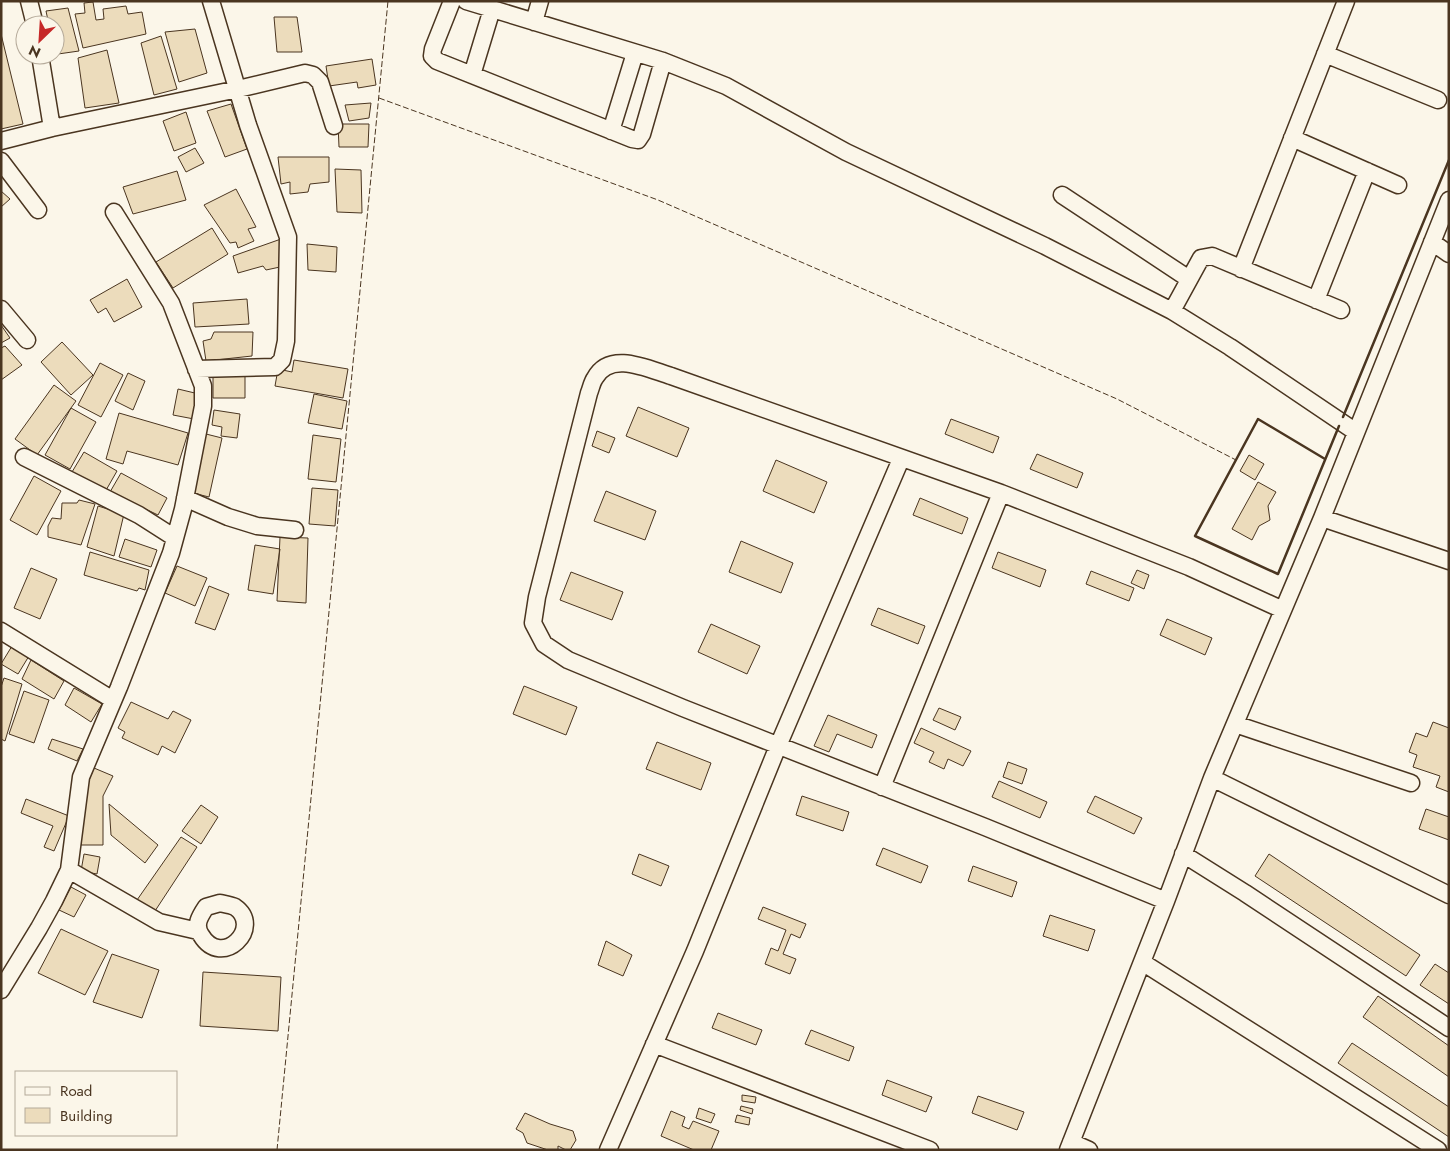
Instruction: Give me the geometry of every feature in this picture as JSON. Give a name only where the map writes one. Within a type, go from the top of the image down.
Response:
[{"type":"street","points":[[29,1],[32,15]]},
{"type":"street","points":[[196,370],[275,367],[282,360],[286,341],[288,237],[238,90],[211,1]]},
{"type":"street","points":[[452,1],[433,49],[432,56],[437,61],[632,139],[638,140],[642,134],[663,61]]},
{"type":"street","points":[[466,1],[663,61],[726,86],[846,152],[1046,246],[1172,311],[1230,347],[1356,432]]},
{"type":"street","points":[[534,22],[540,1]]},
{"type":"street","points":[[1241,268],[1346,1]]},
{"type":"street","points":[[472,75],[492,9]]},
{"type":"street","points":[[611,131],[635,52]]},
{"type":"street","points":[[1325,54],[1438,100]]},
{"type":"street","points":[[42,65],[52,128]]},
{"type":"street","points":[[1,141],[52,128],[238,90],[305,73],[314,75],[320,82],[334,126]]},
{"type":"street","points":[[1292,138],[1398,185]]},
{"type":"street","points":[[1,161],[38,210]]},
{"type":"street","points":[[1316,300],[1366,171]]},
{"type":"street","points":[[1062,195],[1189,279]]},
{"type":"street","points":[[1089,1150],[1070,1146],[1212,778],[1322,518],[1449,200]]},
{"type":"street","points":[[1,990],[6,969],[43,921],[69,870],[81,777],[171,553],[185,498],[203,406],[203,386],[171,303],[114,212]]},
{"type":"street","points":[[1432,242],[1449,254]]},
{"type":"street","points":[[1172,311],[1201,258],[1212,256],[1341,310]]},
{"type":"street","points":[[1,309],[27,340]]},
{"type":"street","points":[[1166,901],[985,827],[683,708],[568,660],[544,644],[533,623],[537,596],[559,505],[595,377],[606,366],[624,362],[671,376],[1001,493],[1189,567],[1283,610]]},
{"type":"street","points":[[24,457],[139,515],[175,538]]},
{"type":"street","points":[[608,1150],[695,951],[778,746],[901,459]]},
{"type":"street","points":[[882,787],[1001,493]]},
{"type":"street","points":[[185,498],[228,517],[257,526],[295,530]]},
{"type":"street","points":[[1322,518],[1449,561]]},
{"type":"street","points":[[2,631],[113,700]]},
{"type":"street","points":[[1235,724],[1411,783]]},
{"type":"street","points":[[1212,778],[1449,895]]},
{"type":"street","points":[[1183,854],[1449,1028]]},
{"type":"street","points":[[69,870],[159,922],[198,931]]},
{"type":"street","points":[[1142,962],[1438,1150]]},
{"type":"street","points":[[654,1044],[895,1144],[930,1150]]},
{"type":"building","points":[[93,2],[96,20],[104,19],[103,9],[126,6],[128,14],[142,12],[146,34],[83,48],[75,14],[85,13],[84,3]]},
{"type":"building","points":[[68,8],[79,51],[65,53],[65,15],[47,15],[46,11]]},
{"type":"building","points":[[274,17],[297,17],[302,52],[277,52]]},
{"type":"building","points":[[195,29],[207,73],[179,82],[165,32]]},
{"type":"building","points":[[1,34],[23,124],[1,129]]},
{"type":"building","points":[[161,36],[177,89],[154,95],[141,43]]},
{"type":"building","points":[[107,50],[119,103],[85,108],[78,58]]},
{"type":"building","points":[[372,59],[376,85],[358,88],[357,82],[329,86],[326,66]]},
{"type":"building","points":[[371,103],[369,118],[349,121],[345,105]]},
{"type":"building","points":[[231,104],[247,149],[225,157],[207,111]]},
{"type":"building","points":[[186,112],[196,143],[174,151],[163,121]]},
{"type":"building","points":[[338,124],[369,124],[368,147],[339,147]]},
{"type":"building","points":[[195,148],[204,163],[186,172],[178,157]]},
{"type":"building","points":[[278,157],[329,157],[329,182],[310,184],[308,192],[290,194],[290,182],[281,184]]},
{"type":"building","points":[[335,169],[361,170],[362,213],[337,212]]},
{"type":"building","points":[[177,171],[186,200],[133,214],[123,187]]},
{"type":"building","points":[[236,189],[256,227],[248,229],[254,241],[238,248],[236,242],[230,243],[204,205]]},
{"type":"building","points":[[1,191],[10,199],[1,207]]},
{"type":"building","points":[[212,228],[228,254],[173,288],[156,262]]},
{"type":"building","points":[[281,239],[280,267],[266,270],[263,266],[238,273],[233,256]]},
{"type":"building","points":[[307,244],[337,247],[336,272],[308,270]]},
{"type":"building","points":[[127,279],[142,307],[114,322],[106,308],[98,313],[90,300]]},
{"type":"building","points":[[247,299],[249,324],[195,327],[193,303]]},
{"type":"building","points":[[1,325],[10,338],[1,343]]},
{"type":"building","points":[[214,332],[253,332],[252,356],[206,361],[203,341],[211,339]]},
{"type":"building","points":[[62,342],[93,375],[71,395],[41,362]]},
{"type":"building","points":[[5,346],[22,365],[1,380],[1,348]]},
{"type":"building","points":[[294,360],[348,369],[343,398],[275,386],[278,369],[292,372]]},
{"type":"building","points":[[100,363],[123,375],[101,417],[78,405]]},
{"type":"building","points":[[128,373],[145,381],[133,410],[115,401]]},
{"type":"building","points":[[213,374],[245,375],[245,398],[213,398]]},
{"type":"building","points":[[54,385],[76,401],[37,455],[15,439]]},
{"type":"building","points":[[178,389],[199,394],[194,419],[173,415]]},
{"type":"building","points":[[314,394],[347,401],[342,429],[308,423]]},
{"type":"building","points":[[638,407],[689,428],[677,457],[626,436]]},
{"type":"building","points":[[71,408],[96,422],[70,469],[45,455]]},
{"type":"building","points":[[214,410],[240,414],[237,438],[221,436],[222,427],[212,425]]},
{"type":"building","points":[[119,413],[188,433],[178,465],[127,451],[123,464],[106,459]]},
{"type":"building","points":[[951,419],[999,437],[993,453],[945,434]]},
{"type":"building","points":[[597,431],[615,438],[609,453],[592,446]]},
{"type":"building","points":[[206,434],[222,438],[209,497],[193,493]]},
{"type":"building","points":[[313,435],[341,439],[336,482],[308,479]]},
{"type":"building","points":[[84,452],[117,471],[105,492],[72,472]]},
{"type":"building","points":[[1037,454],[1083,473],[1077,488],[1030,469]]},
{"type":"building","points":[[1249,455],[1264,464],[1255,480],[1240,471]]},
{"type":"building","points":[[776,460],[827,482],[814,513],[763,491]]},
{"type":"building","points":[[121,473],[167,498],[158,515],[110,492]]},
{"type":"building","points":[[34,476],[61,491],[37,535],[10,520]]},
{"type":"building","points":[[1258,482],[1276,492],[1268,506],[1270,520],[1259,526],[1252,540],[1232,529]]},
{"type":"building","points":[[312,488],[338,490],[335,526],[309,524]]},
{"type":"building","points":[[606,491],[656,511],[645,540],[594,521]]},
{"type":"building","points":[[920,498],[968,518],[962,534],[913,515]]},
{"type":"building","points":[[79,500],[95,504],[81,545],[48,537],[48,526],[52,518],[61,519],[62,503],[77,503]]},
{"type":"building","points":[[98,506],[124,514],[114,556],[87,547]]},
{"type":"building","points":[[280,537],[308,538],[306,603],[277,601]]},
{"type":"building","points":[[125,539],[157,550],[151,567],[119,557]]},
{"type":"building","points":[[741,541],[793,563],[781,593],[729,572]]},
{"type":"building","points":[[255,545],[280,549],[273,594],[248,590]]},
{"type":"building","points":[[90,552],[149,570],[145,590],[139,588],[137,591],[84,575]]},
{"type":"building","points":[[998,552],[1046,570],[1040,587],[992,568]]},
{"type":"building","points":[[177,566],[207,578],[195,606],[165,593]]},
{"type":"building","points":[[31,568],[57,579],[40,619],[14,608]]},
{"type":"building","points":[[1137,570],[1149,575],[1144,589],[1131,583]]},
{"type":"building","points":[[1091,571],[1134,588],[1129,601],[1086,584]]},
{"type":"building","points":[[571,572],[623,592],[612,620],[560,600]]},
{"type":"building","points":[[209,586],[229,594],[215,630],[195,623]]},
{"type":"building","points":[[878,608],[925,626],[918,644],[871,625]]},
{"type":"building","points":[[1167,619],[1212,638],[1205,655],[1160,635]]},
{"type":"building","points":[[711,624],[760,646],[747,674],[698,652]]},
{"type":"building","points":[[12,646],[29,656],[18,674],[1,664]]},
{"type":"building","points":[[31,660],[64,681],[54,699],[22,679]]},
{"type":"building","points":[[4,678],[22,684],[5,741],[1,739],[1,687]]},
{"type":"building","points":[[524,686],[577,707],[566,735],[513,714]]},
{"type":"building","points":[[74,688],[102,704],[91,722],[65,705]]},
{"type":"building","points":[[24,691],[49,700],[34,743],[9,734]]},
{"type":"building","points":[[131,702],[168,719],[173,711],[191,720],[175,753],[162,746],[158,755],[122,738],[125,732],[118,728]]},
{"type":"building","points":[[939,708],[961,717],[955,730],[933,720]]},
{"type":"building","points":[[828,715],[877,735],[872,748],[837,734],[829,752],[814,746]]},
{"type":"building","points":[[1433,722],[1449,728],[1449,792],[1436,787],[1440,776],[1413,767],[1417,755],[1409,752],[1416,733],[1427,737]]},
{"type":"building","points":[[921,728],[971,751],[963,766],[948,759],[944,769],[929,762],[934,752],[914,743]]},
{"type":"building","points":[[52,739],[83,749],[77,761],[48,749]]},
{"type":"building","points":[[657,742],[711,763],[701,790],[646,769]]},
{"type":"building","points":[[1008,762],[1027,769],[1022,784],[1003,777]]},
{"type":"building","points":[[94,768],[113,776],[103,796],[103,845],[81,845],[84,792]]},
{"type":"building","points":[[999,781],[1047,802],[1040,818],[992,797]]},
{"type":"building","points":[[802,796],[849,812],[843,831],[796,815]]},
{"type":"building","points":[[1095,796],[1142,818],[1134,834],[1087,812]]},
{"type":"building","points":[[26,799],[69,816],[54,851],[44,847],[53,826],[21,813]]},
{"type":"building","points":[[109,804],[158,845],[145,863],[111,835]]},
{"type":"building","points":[[201,805],[218,817],[201,844],[182,831]]},
{"type":"building","points":[[1426,809],[1449,817],[1449,840],[1419,829]]},
{"type":"building","points":[[181,837],[197,847],[155,911],[137,900]]},
{"type":"building","points":[[883,848],[928,866],[921,883],[876,865]]},
{"type":"building","points":[[84,854],[100,857],[97,874],[81,871]]},
{"type":"building","points":[[639,854],[669,866],[661,886],[632,874]]},
{"type":"building","points":[[1269,854],[1420,955],[1406,976],[1255,876]]},
{"type":"building","points":[[973,866],[1017,882],[1012,897],[968,881]]},
{"type":"building","points":[[71,887],[86,895],[74,917],[59,910]]},
{"type":"building","points":[[763,907],[806,924],[800,938],[791,934],[783,954],[796,959],[790,974],[765,964],[771,948],[778,951],[786,930],[758,919]]},
{"type":"building","points":[[1050,915],[1095,930],[1088,951],[1043,936]]},
{"type":"building","points":[[61,929],[108,951],[85,995],[38,973]]},
{"type":"building","points":[[606,941],[632,955],[623,976],[598,965]]},
{"type":"building","points":[[112,954],[159,970],[142,1018],[93,1002]]},
{"type":"building","points":[[1435,964],[1449,973],[1449,1004],[1420,985]]},
{"type":"building","points":[[203,972],[281,977],[278,1031],[200,1026]]},
{"type":"building","points":[[1378,996],[1449,1046],[1449,1077],[1363,1017]]},
{"type":"building","points":[[718,1013],[762,1030],[756,1045],[712,1028]]},
{"type":"building","points":[[811,1030],[854,1047],[849,1061],[805,1044]]},
{"type":"building","points":[[1352,1043],[1449,1107],[1449,1137],[1338,1063]]},
{"type":"building","points":[[887,1080],[932,1097],[926,1112],[882,1095]]},
{"type":"building","points":[[742,1095],[756,1097],[755,1103],[742,1101]]},
{"type":"building","points":[[978,1096],[1024,1112],[1017,1130],[972,1113]]},
{"type":"building","points":[[741,1106],[753,1109],[752,1114],[740,1110]]},
{"type":"building","points":[[699,1108],[715,1114],[711,1123],[696,1118]]},
{"type":"building","points":[[671,1111],[685,1117],[682,1126],[689,1129],[693,1121],[719,1131],[711,1150],[694,1150],[661,1136]]},
{"type":"building","points":[[525,1113],[550,1124],[573,1131],[576,1140],[570,1150],[558,1146],[558,1150],[548,1150],[527,1143],[523,1133],[516,1129]]},
{"type":"building","points":[[737,1115],[750,1118],[749,1125],[735,1122]]},
{"type":"fence","points":[[277,1150],[388,1]]},
{"type":"fence","points":[[379,98],[658,200],[1117,399],[1236,460]]},
{"type":"wall","points":[[1343,417],[1449,160]]},
{"type":"wall","points":[[1325,459],[1258,419],[1195,536],[1278,574],[1339,426]]}]
